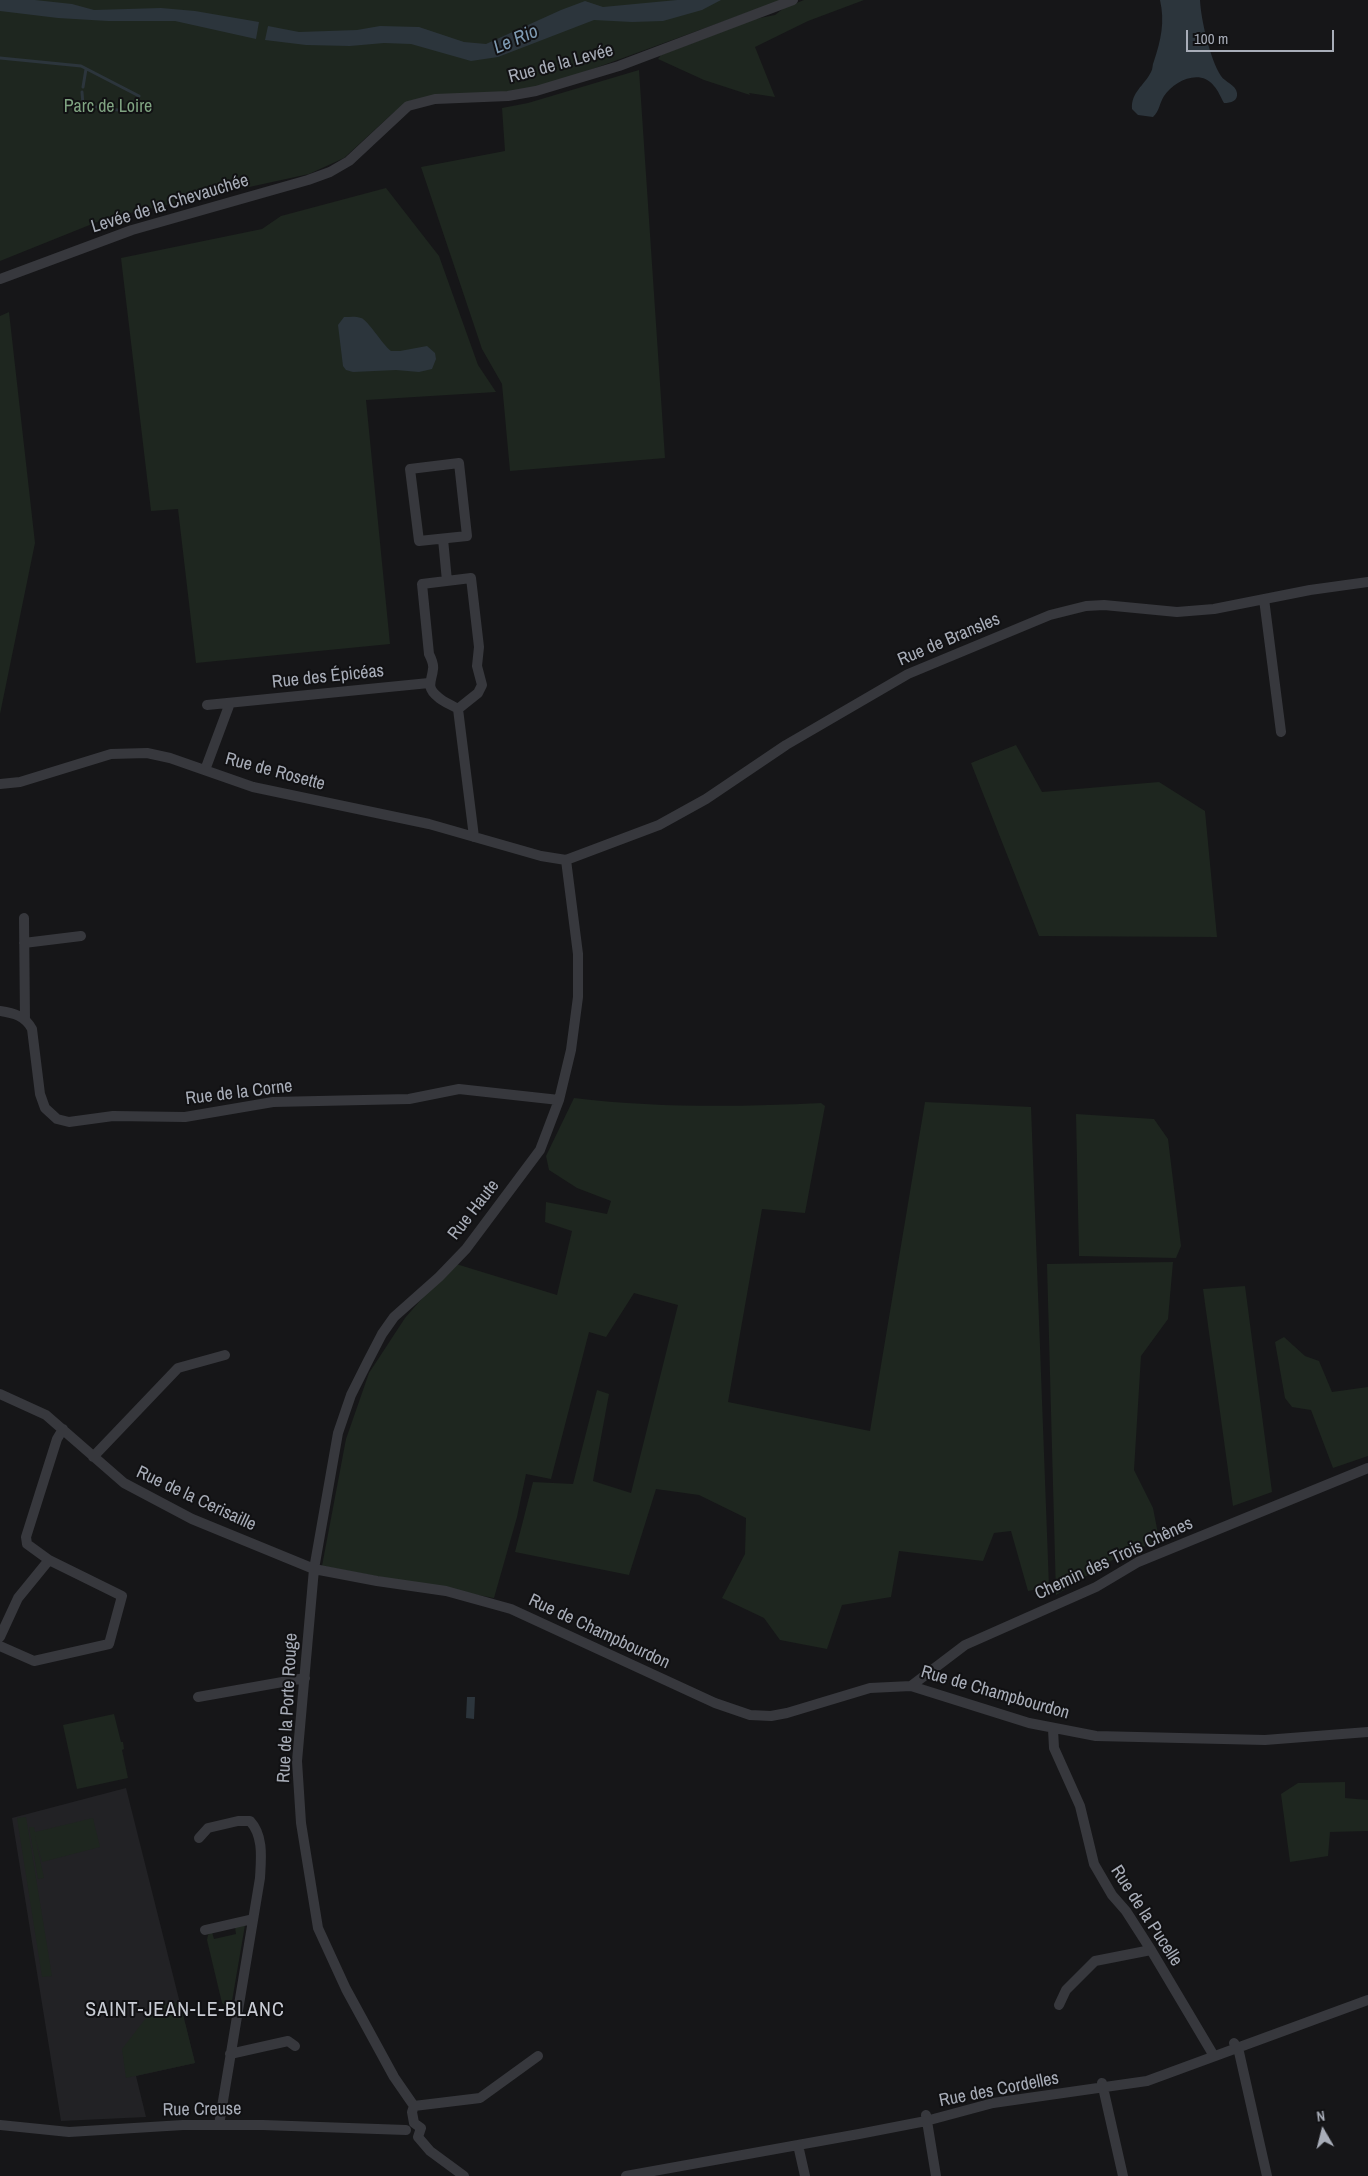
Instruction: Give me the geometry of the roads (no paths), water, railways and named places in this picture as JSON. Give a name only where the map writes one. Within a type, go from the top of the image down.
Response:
[{"type":"street","name":"Rue de la Levée","points":[[349,161],[408,106],[435,99],[508,96],[536,91],[619,66],[793,0]]},
{"type":"street","name":"Levée de la Chevauchée","points":[[0,279],[132,230],[308,180],[330,172],[349,161]]},
{"type":"street","points":[[459,463],[467,536],[443,539],[419,542],[410,469],[459,463]]},
{"type":"street","points":[[443,539],[447,581]]},
{"type":"street","points":[[472,578],[479,648],[477,666],[482,685],[478,693],[458,709],[438,698],[431,690],[428,682],[433,670],[433,664],[429,654],[422,584],[472,578]]},
{"type":"street","name":"Rue de Bransles","points":[[566,860],[659,825],[706,799],[786,745],[908,674],[1050,615],[1086,606],[1104,605],[1177,612],[1214,609],[1368,582]]},
{"type":"street","points":[[1264,599],[1281,732]]},
{"type":"street","name":"Rue des Épicéas","points":[[207,705],[428,682]]},
{"type":"street","points":[[205,770],[230,703]]},
{"type":"street","points":[[458,709],[474,837]]},
{"type":"street","name":"Rue de Rosette","points":[[0,784],[20,782],[97,758],[129,753],[147,753],[170,758],[253,787],[429,824],[541,856],[566,860]]},
{"type":"street","name":"Rue Haute","points":[[314,1569],[338,1433],[352,1395],[382,1334],[394,1317],[439,1277],[466,1249],[540,1150],[559,1100],[571,1050],[578,997],[578,954],[566,860]]},
{"type":"street","points":[[24,918],[25,1020]]},
{"type":"street","points":[[24,943],[81,936]]},
{"type":"street","points":[[0,1011],[16,1014],[25,1020]]},
{"type":"street","name":"Rue de la Corne","points":[[25,1020],[32,1029],[40,1094],[45,1108],[56,1119],[69,1122],[113,1116],[185,1117],[273,1102],[409,1099],[458,1089],[559,1100]]},
{"type":"street","points":[[93,1457],[178,1368],[225,1355]]},
{"type":"street","name":"Rue de la Cerisaille","points":[[0,1394],[46,1415],[124,1483],[192,1519],[314,1569]]},
{"type":"street","points":[[0,1646],[34,1661],[109,1644],[122,1596],[49,1560],[27,1544],[26,1537],[57,1439],[63,1429]]},
{"type":"street","name":"Chemin des Trois Chênes","points":[[910,1686],[966,1645],[1096,1587],[1138,1562],[1368,1468]]},
{"type":"street","points":[[0,1637],[18,1598],[49,1560]]},
{"type":"street","name":"Rue de la Porte Rouge","points":[[314,1569],[298,1761],[301,1823],[318,1928],[346,1989],[389,2068],[414,2106]]},
{"type":"street","name":"Rue de Champbourdon","points":[[314,1569],[446,1591],[512,1609],[715,1704],[750,1715],[772,1716],[787,1713],[870,1688],[910,1686],[1053,1729],[1096,1736],[1255,1740],[1368,1732]]},
{"type":"street","points":[[198,1697],[305,1678]]},
{"type":"street","name":"Rue de la Pucelle","points":[[1053,1729],[1054,1748],[1080,1806],[1094,1864],[1112,1895],[1126,1911],[1151,1950],[1214,2056]]},
{"type":"street","points":[[199,1838],[208,1828],[238,1821],[250,1821],[256,1827],[262,1849],[260,1878],[219,2125]]},
{"type":"street","points":[[205,1930],[253,1919]]},
{"type":"street","points":[[1059,2006],[1066,1990],[1095,1961],[1151,1950]]},
{"type":"street","name":"Rue des Cordelles","points":[[626,2176],[798,2144],[993,2103],[1147,2081],[1214,2056],[1236,2045],[1368,2000]]},
{"type":"street","points":[[230,2054],[288,2041],[295,2046]]},
{"type":"street","points":[[1236,2045],[1267,2176]]},
{"type":"street","points":[[418,2137],[421,2128],[414,2122],[412,2112],[414,2106],[480,2098],[538,2056]]},
{"type":"street","points":[[1102,2086],[1123,2176]]},
{"type":"street","points":[[926,2117],[936,2176]]},
{"type":"street","points":[[414,2122],[409,2124],[406,2130],[411,2138],[418,2137]]},
{"type":"street","name":"Rue Creuse","points":[[0,2125],[69,2132],[183,2125],[406,2130]]},
{"type":"street","points":[[418,2137],[437,2157],[464,2176]]},
{"type":"street","points":[[798,2144],[805,2176]]},
{"type":"water","points":[[0,0],[35,0],[72,4],[94,10],[161,8],[195,11],[259,22],[256,39],[175,21],[108,21],[58,18],[0,11]]},
{"type":"water","name":"Le Rio","points":[[677,0],[721,0],[702,10],[663,21],[594,20],[498,57],[471,61],[411,44],[306,45],[265,40],[268,26],[299,32],[357,30],[380,26],[419,27],[464,42],[486,44],[585,1],[603,7]]},
{"type":"water","points":[[1160,0],[1200,0],[1204,28],[1217,69],[1237,93],[1233,101],[1224,103],[1215,88],[1208,81],[1195,77],[1181,81],[1168,91],[1153,117],[1138,115],[1132,109],[1132,103],[1136,94],[1152,71],[1159,46],[1162,31]]},
{"type":"water","points":[[344,317],[357,317],[364,320],[391,351],[427,346],[435,353],[436,359],[432,369],[419,372],[396,370],[353,372],[346,370],[343,366],[338,325]]},
{"type":"water","points":[[467,1697],[475,1697],[474,1719],[466,1718]]},
{"type":"waterway","points":[[0,58],[81,66],[139,96]]},
{"type":"waterway","points":[[83,87],[86,69]]},
{"type":"waterway","points":[[82,92],[83,105],[132,112]]},
{"type":"district","name":"SAINT-JEAN-LE-BLANC","points":[[185,2011]]},
{"type":"park label","name":"Parc de Loire","points":[[108,107]]}]
